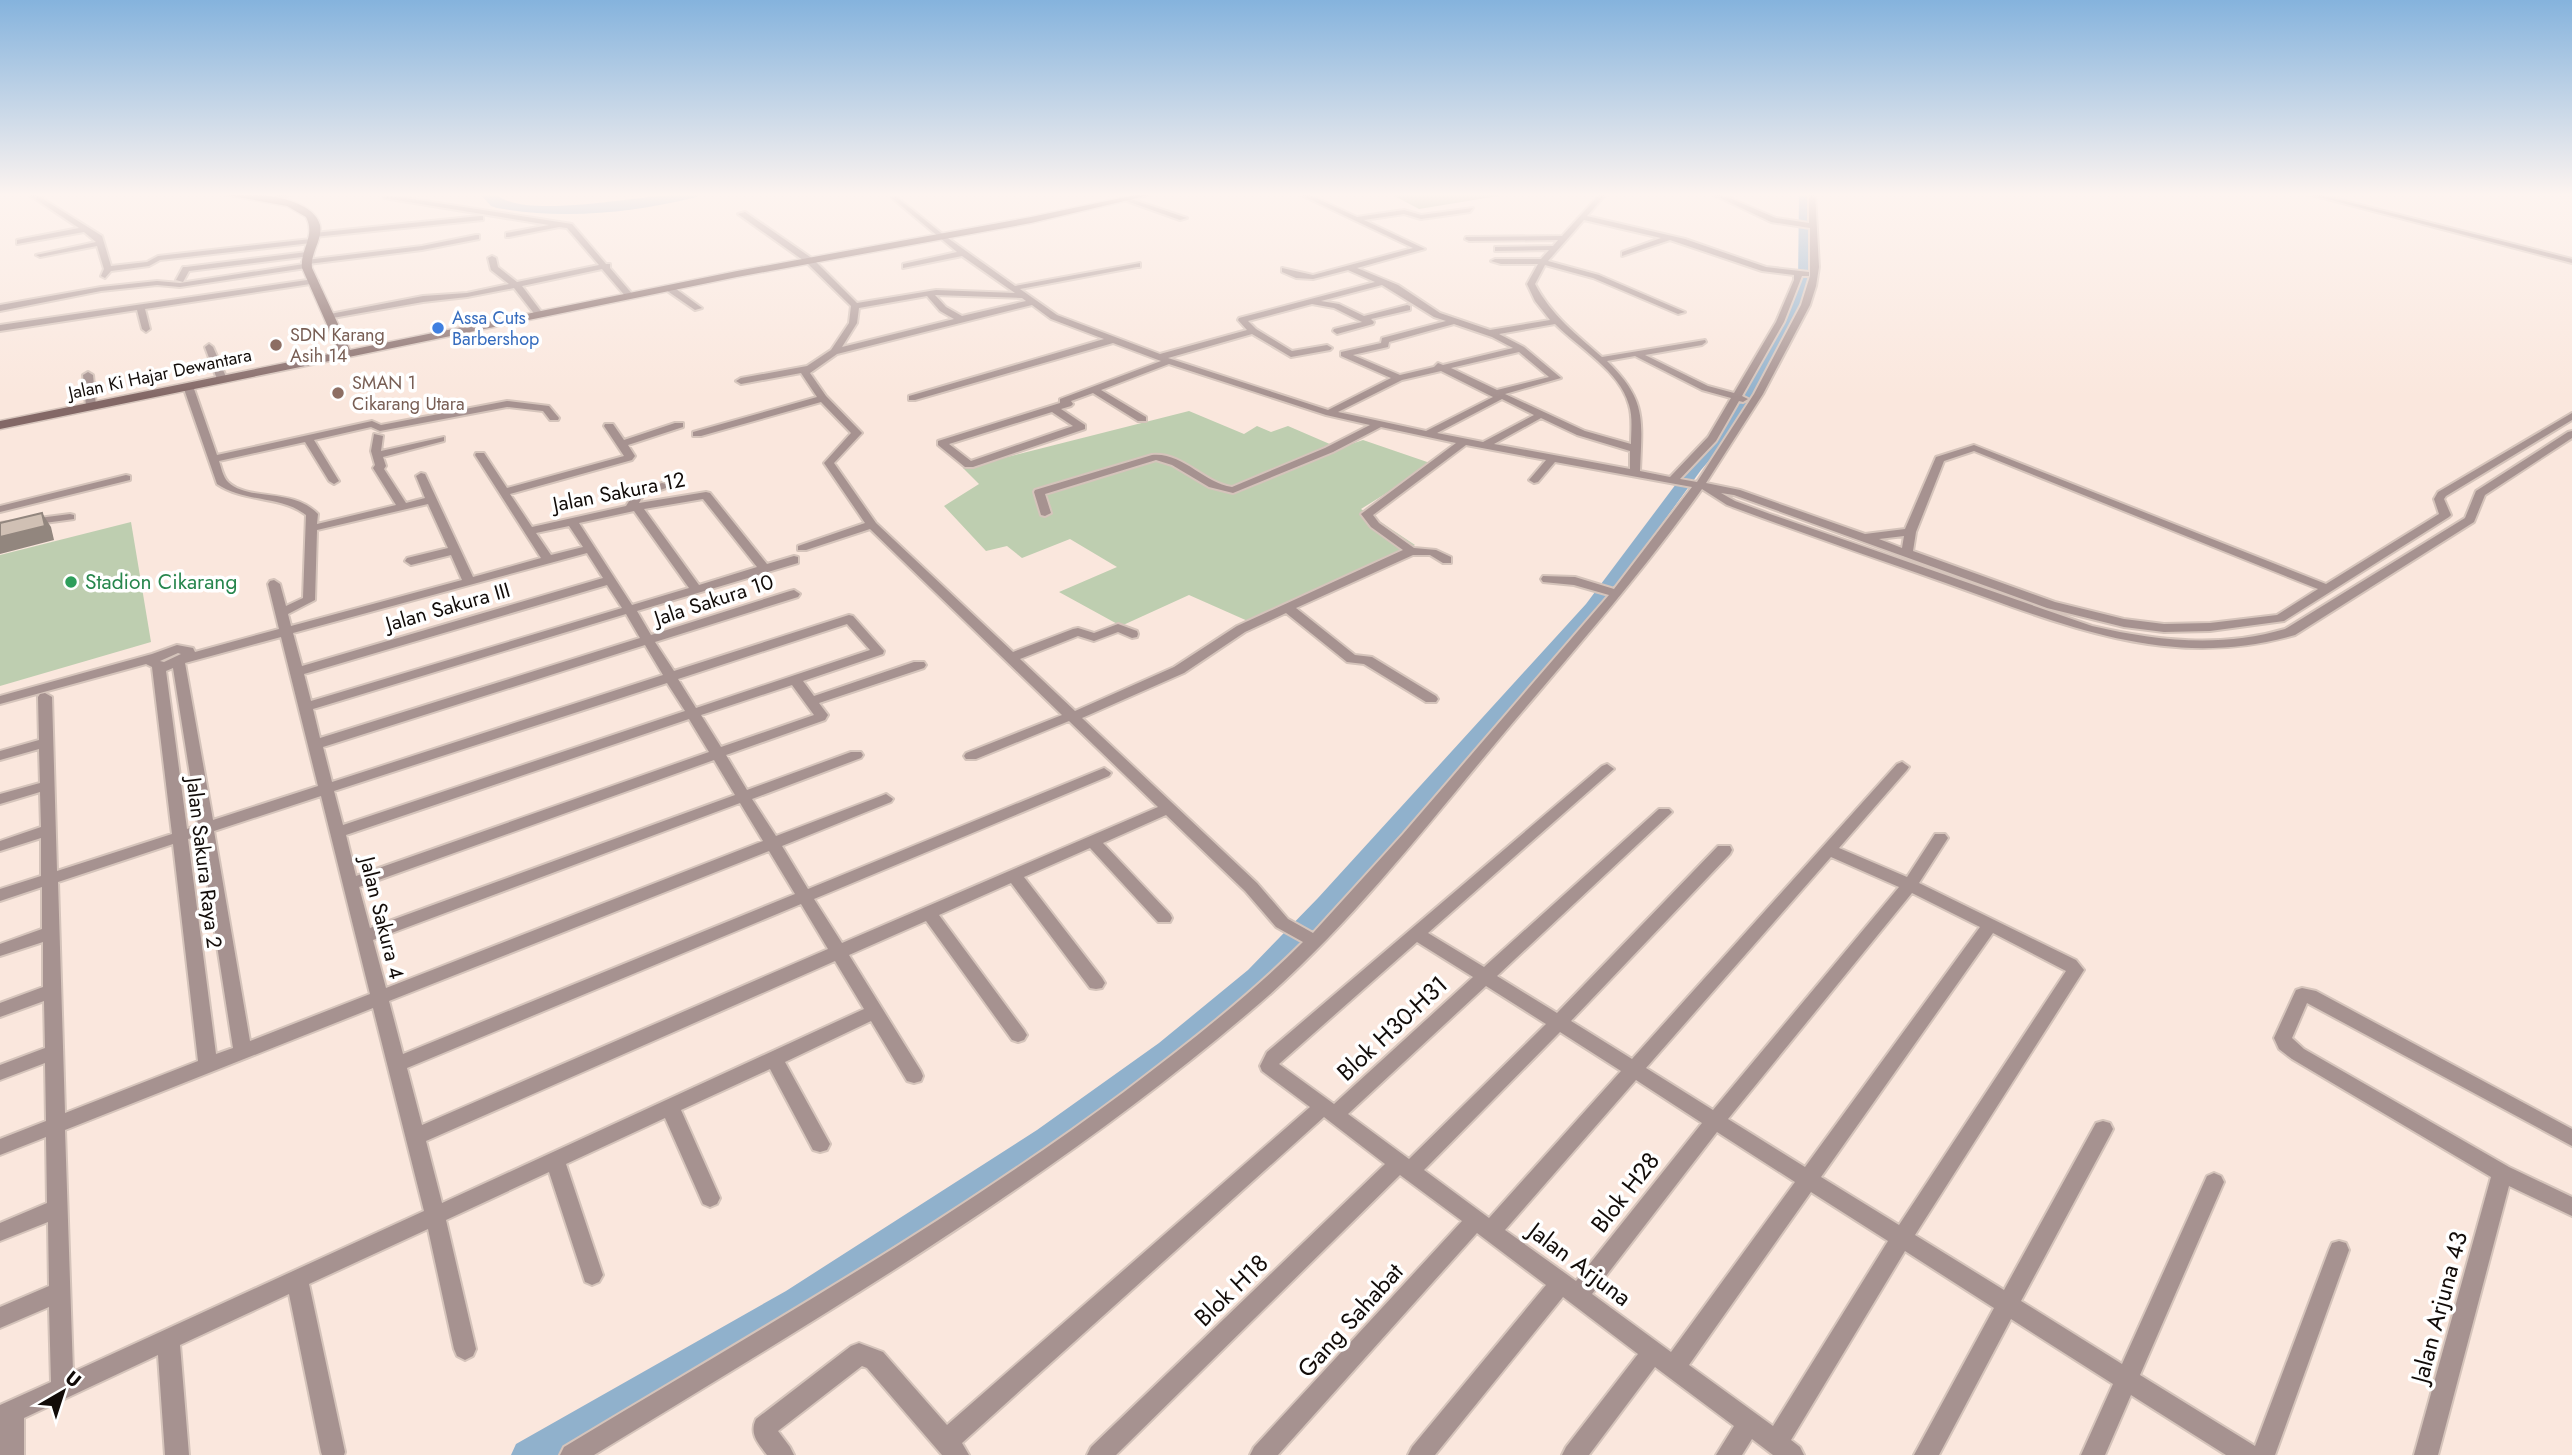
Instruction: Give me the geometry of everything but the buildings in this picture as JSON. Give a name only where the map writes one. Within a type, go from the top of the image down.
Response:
[{"type":"main road","points":[[311,262],[314,281],[346,354]]},
{"type":"main road","name":"Jalan Ki Hajar Dewantara","points":[[0,425],[805,262]]},
{"type":"street","points":[[106,262],[108,270],[101,289],[102,297],[117,296],[120,299]]},
{"type":"street","points":[[108,270],[153,262]]},
{"type":"street","points":[[180,280],[188,265],[239,262],[235,274]]},
{"type":"street","points":[[0,308],[101,289],[157,283],[180,285],[270,262]]},
{"type":"street","points":[[493,262],[494,268],[513,284],[539,314]]},
{"type":"street","points":[[603,262],[630,296]]},
{"type":"street","points":[[811,262],[855,306]]},
{"type":"street","points":[[906,266],[925,262]]},
{"type":"street","points":[[978,262],[1065,322],[1164,359],[1329,412],[1484,446],[1634,471],[1736,492],[2086,615],[2164,628],[2241,625],[2280,618],[2445,515],[2439,499],[2442,494],[2572,415]]},
{"type":"street","points":[[1285,270],[1309,278],[1376,262]]},
{"type":"street","points":[[1538,262],[1606,281],[1681,312]]},
{"type":"street","points":[[1543,262],[1531,284],[1535,296],[1557,321],[1619,380],[1635,404],[1634,471]]},
{"type":"street","points":[[1743,262],[1765,269],[1805,274]]},
{"type":"street","points":[[572,1455],[909,1252],[1039,1166],[1181,1059],[1259,995],[1414,832],[1670,527],[1753,402],[1787,324],[1805,274],[1806,262]]},
{"type":"street","points":[[1015,288],[1137,265]]},
{"type":"street","points":[[330,317],[423,299],[467,295],[607,266]]},
{"type":"street","points":[[1350,268],[1383,282],[1437,315],[1489,333],[1521,349],[1556,378],[1497,396],[1428,434]]},
{"type":"street","points":[[1676,479],[1712,439],[1787,324],[1798,280],[1805,274]]},
{"type":"street","points":[[0,328],[314,281]]},
{"type":"street","points":[[1327,348],[1294,355],[1254,331],[1242,320],[1383,282]]},
{"type":"street","points":[[668,288],[698,308]]},
{"type":"street","points":[[855,306],[929,293],[1025,296]]},
{"type":"street","points":[[929,293],[943,309],[963,319]]},
{"type":"street","points":[[1312,301],[1336,306],[1370,322],[1337,331]]},
{"type":"street","points":[[741,381],[806,369],[834,352],[1034,302]]},
{"type":"street","points":[[834,352],[853,323],[855,306]]},
{"type":"street","points":[[140,307],[146,329]]},
{"type":"street","points":[[1366,318],[1407,308]]},
{"type":"street","points":[[1399,378],[1344,354],[1385,345],[1385,340],[1455,321]]},
{"type":"street","points":[[1489,333],[1557,321]]},
{"type":"street","points":[[1063,401],[1095,390],[1164,359],[1254,331]]},
{"type":"street","points":[[912,398],[1112,340]]},
{"type":"street","points":[[1600,360],[1702,342]]},
{"type":"street","points":[[209,347],[222,379]]},
{"type":"street","points":[[1329,412],[1399,378],[1438,366],[1521,349]]},
{"type":"street","points":[[1639,355],[1705,388],[1753,402]]},
{"type":"street","points":[[1438,366],[1540,415],[1634,449]]},
{"type":"street","points":[[806,369],[822,398],[857,433],[829,464],[872,526],[1251,887],[1287,926],[1310,939]]},
{"type":"street","points":[[88,375],[91,406]]},
{"type":"street","points":[[1053,408],[1081,427],[969,465],[942,443],[1040,412],[1053,408],[1068,404],[1053,395],[1101,379],[1110,383]]},
{"type":"street","points":[[188,386],[221,482],[228,488],[304,506],[312,514],[309,600],[281,613]]},
{"type":"street","points":[[1095,390],[1142,419]]},
{"type":"street","points":[[697,434],[822,398]]},
{"type":"street","points":[[213,459],[372,424],[380,428],[507,404],[546,408],[554,418]]},
{"type":"street","points":[[1484,446],[1540,415]]},
{"type":"street","points":[[377,455],[443,442],[428,419]]},
{"type":"street","points":[[1045,513],[1039,492],[1156,457],[1169,458],[1218,488],[1233,490],[1329,450],[1380,424]]},
{"type":"street","points":[[621,444],[679,425]]},
{"type":"street","points":[[503,492],[628,458],[609,426]]},
{"type":"street","points":[[1699,486],[1731,503],[1925,573],[2124,638],[2174,645],[2208,645],[2276,637],[2350,597],[2470,520],[2480,493],[2572,434]]},
{"type":"street","points":[[377,436],[377,455],[381,466],[378,468],[403,507]]},
{"type":"street","points":[[308,438],[334,481]]},
{"type":"street","points":[[1411,551],[1375,525],[1367,514],[1464,442]]},
{"type":"street","points":[[1907,552],[1910,532],[1940,458],[1974,448],[2325,588]]},
{"type":"street","points":[[480,455],[548,560]]},
{"type":"street","points":[[1534,480],[1553,458]]},
{"type":"street","points":[[421,477],[469,582]]},
{"type":"street","points":[[0,509],[127,478]]},
{"type":"street","points":[[662,486],[639,494],[634,507],[696,589]]},
{"type":"street","name":"Jalan Sakura 12","points":[[531,531],[634,507],[706,495],[765,569]]},
{"type":"street","points":[[313,527],[430,500]]},
{"type":"street","points":[[1781,521],[1795,513]]},
{"type":"street","points":[[0,526],[70,517]]},
{"type":"street","points":[[571,520],[629,609],[914,1076]]},
{"type":"street","points":[[802,548],[872,526]]},
{"type":"street","points":[[1868,537],[1910,532]]},
{"type":"street","points":[[0,700],[157,663],[182,661],[591,548]]},
{"type":"street","points":[[411,561],[455,550]]},
{"type":"street","points":[[971,756],[1072,717],[1179,670],[1241,629],[1411,551],[1432,552],[1447,560]]},
{"type":"street","points":[[304,707],[794,560]]},
{"type":"street","points":[[1925,573],[1936,562]]},
{"type":"street","points":[[1547,579],[1613,592]]},
{"type":"street","name":"Jalan Sakura III","points":[[295,672],[611,580]]},
{"type":"street","name":"Jalan Sakura 4","points":[[274,584],[435,1215],[465,1349]]},
{"type":"street","name":"Jala Sakura 10","points":[[314,745],[794,594]]},
{"type":"street","points":[[1288,608],[1352,659],[1367,660],[1431,699]]},
{"type":"street","points":[[0,895],[849,619],[878,651],[337,833]]},
{"type":"street","points":[[1012,657],[1078,632],[1094,637],[1118,628],[1132,634]]},
{"type":"street","name":"Jalan Sakura Raya 2","points":[[182,661],[243,1051]]},
{"type":"street","points":[[0,709],[157,663]]},
{"type":"street","name":"Jalan Sakura Raya 2","points":[[157,663],[208,1065]]},
{"type":"street","points":[[811,701],[919,665]]},
{"type":"street","points":[[350,884],[820,717],[795,680]]},
{"type":"street","points":[[45,697],[47,880],[62,1388]]},
{"type":"street","points":[[0,756],[44,743]]},
{"type":"street","points":[[364,937],[856,755]]},
{"type":"street","name":"Gang Sahabat","points":[[1262,1455],[1634,1072],[1902,767]]},
{"type":"street","points":[[1607,769],[1416,933],[2247,1455]]},
{"type":"street","points":[[396,1065],[1104,773]]},
{"type":"street","points":[[0,799],[45,786]]},
{"type":"street","points":[[0,1147],[886,799]]},
{"type":"street","points":[[415,1136],[1015,877],[1168,808]]},
{"type":"street","name":"Blok H30-H31","points":[[951,1448],[1664,812]]},
{"type":"street","points":[[0,846],[46,831]]},
{"type":"street","name":"Blok H28","points":[[1420,1455],[1569,1289],[1713,1122],[1910,885],[1940,838]]},
{"type":"street","points":[[1093,842],[1164,918]]},
{"type":"street","name":"Blok H18","points":[[1099,1455],[1558,1023],[1724,849]]},
{"type":"street","points":[[1784,1449],[1901,1239],[2075,970],[2070,964],[1910,885],[1828,850]]},
{"type":"street","points":[[1015,877],[1096,984]]},
{"type":"street","points":[[929,913],[1018,1035]]},
{"type":"street","points":[[1674,1367],[1990,925]]},
{"type":"street","points":[[0,950],[49,933]]},
{"type":"street","name":"Jalan Arjuna","points":[[1416,933],[1269,1061],[1269,1066],[1784,1449]]},
{"type":"street","points":[[0,1010],[50,992]]},
{"type":"street","points":[[2572,1138],[2310,996],[2302,996],[2283,1038],[2285,1044],[2502,1173],[2572,1207]]},
{"type":"street","points":[[12,1455],[6,1414],[671,1109],[875,1012]]},
{"type":"street","points":[[0,1073],[52,1053]]},
{"type":"street","points":[[774,1059],[820,1144]]},
{"type":"street","points":[[671,1109],[710,1198]]},
{"type":"street","points":[[1926,1455],[2103,1129]]},
{"type":"street","points":[[555,1161],[592,1275]]},
{"type":"street","name":"Jalan Arjuna 43","points":[[2426,1455],[2502,1173]]},
{"type":"street","points":[[2093,1455],[2214,1182]]},
{"type":"street","points":[[0,1232],[56,1209]]},
{"type":"street","points":[[2263,1455],[2339,1250]]},
{"type":"street","points":[[297,1279],[333,1452]]},
{"type":"street","points":[[0,1318],[59,1292]]},
{"type":"street","points":[[168,1339],[177,1455]]},
{"type":"street","points":[[1574,1455],[1653,1352]]},
{"type":"street","points":[[782,1455],[765,1434],[764,1427],[859,1354],[867,1354],[951,1448]]},
{"type":"street","points":[[1728,1455],[1749,1423]]},
{"type":"green space","points":[[1189,411],[1244,434],[1257,426],[1271,432],[1288,426],[1339,448],[1363,440],[1433,464],[1361,509],[1415,545],[1250,622],[1189,595],[1121,626],[1059,592],[1117,567],[1070,539],[1022,558],[1007,546],[986,551],[944,506],[979,484],[963,468]]},
{"type":"green space","name":"Stadion Cikarang","points":[[131,522],[151,642],[0,686],[0,555]]},
{"type":"waterway","points":[[527,1455],[796,1301],[1046,1138],[1168,1050],[1256,976],[1326,904],[1592,608],[1696,467],[1727,431],[1756,386],[1804,284],[1804,262]]},
{"type":"place","name":"Assa Cuts Barbershop","points":[[438,328]]},
{"type":"place","name":"SDN Karang Asih 14","points":[[276,345]]},
{"type":"place","name":"SMAN 1 Cikarang Utara","points":[[338,393]]},
{"type":"place","name":"Stadion Cikarang","points":[[71,582]]}]
